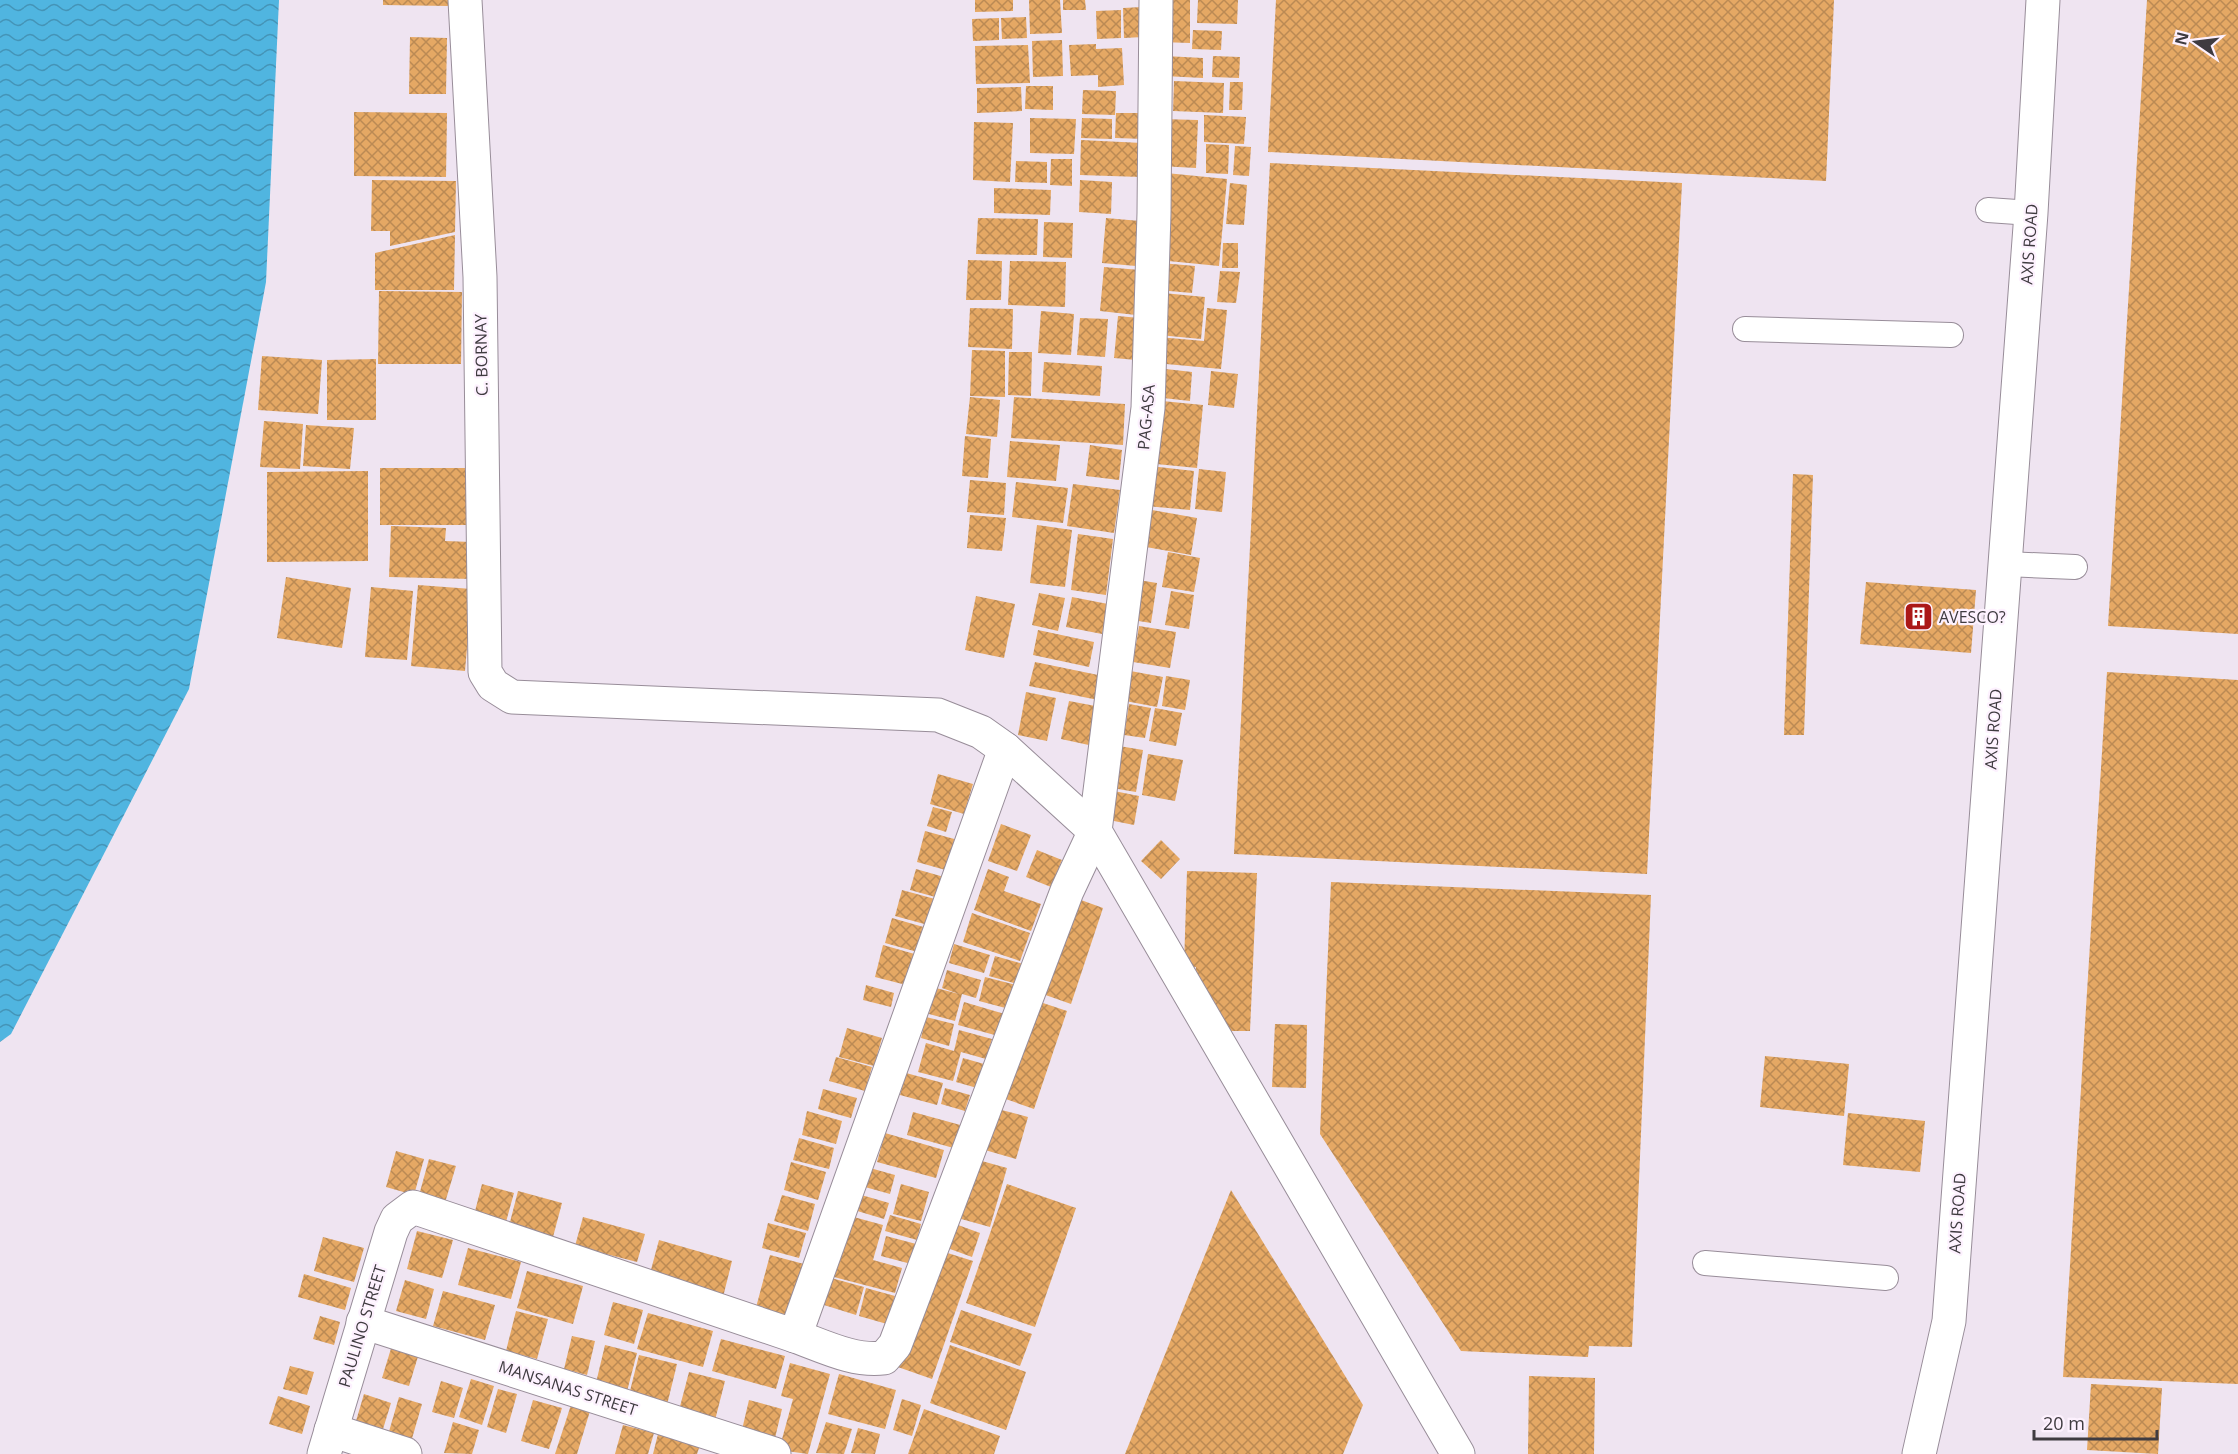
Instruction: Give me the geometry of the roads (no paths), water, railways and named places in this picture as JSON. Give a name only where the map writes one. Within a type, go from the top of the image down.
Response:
[{"type":"street","name":"C. BORNAY","points":[[465,0],[480,277],[485,672],[493,686],[512,697],[938,715],[981,732],[1005,749]]},
{"type":"street","name":"PAG-ASA","points":[[413,1207],[855,1357],[872,1360],[884,1358],[895,1345],[1067,891],[1095,831],[1148,408],[1154,213],[1156,0]]},
{"type":"street","name":"AXIS ROAD","points":[[1919,1454],[1949,1321],[2031,213],[2043,0]]},
{"type":"street","points":[[795,1336],[1005,749],[1095,831],[1458,1454]]},
{"type":"street","name":"PAULINO STREET","points":[[327,1442],[391,1232],[397,1219],[413,1207]]},
{"type":"street","name":"MANSANAS STREET","points":[[363,1322],[774,1454]]},
{"type":"street","points":[[327,1442],[405,1454]]},
{"type":"lane","points":[[1988,210],[2031,213]]},
{"type":"lane","points":[[1745,328],[1952,335]]},
{"type":"lane","points":[[2006,564],[2075,567]]},
{"type":"lane","points":[[1705,1263],[1886,1278]]},
{"type":"water","points":[[0,0],[279,0],[266,282],[189,689],[11,1034],[0,1042]]},
{"type":"place","name":"AVESCO?","points":[[1918,617]]}]
